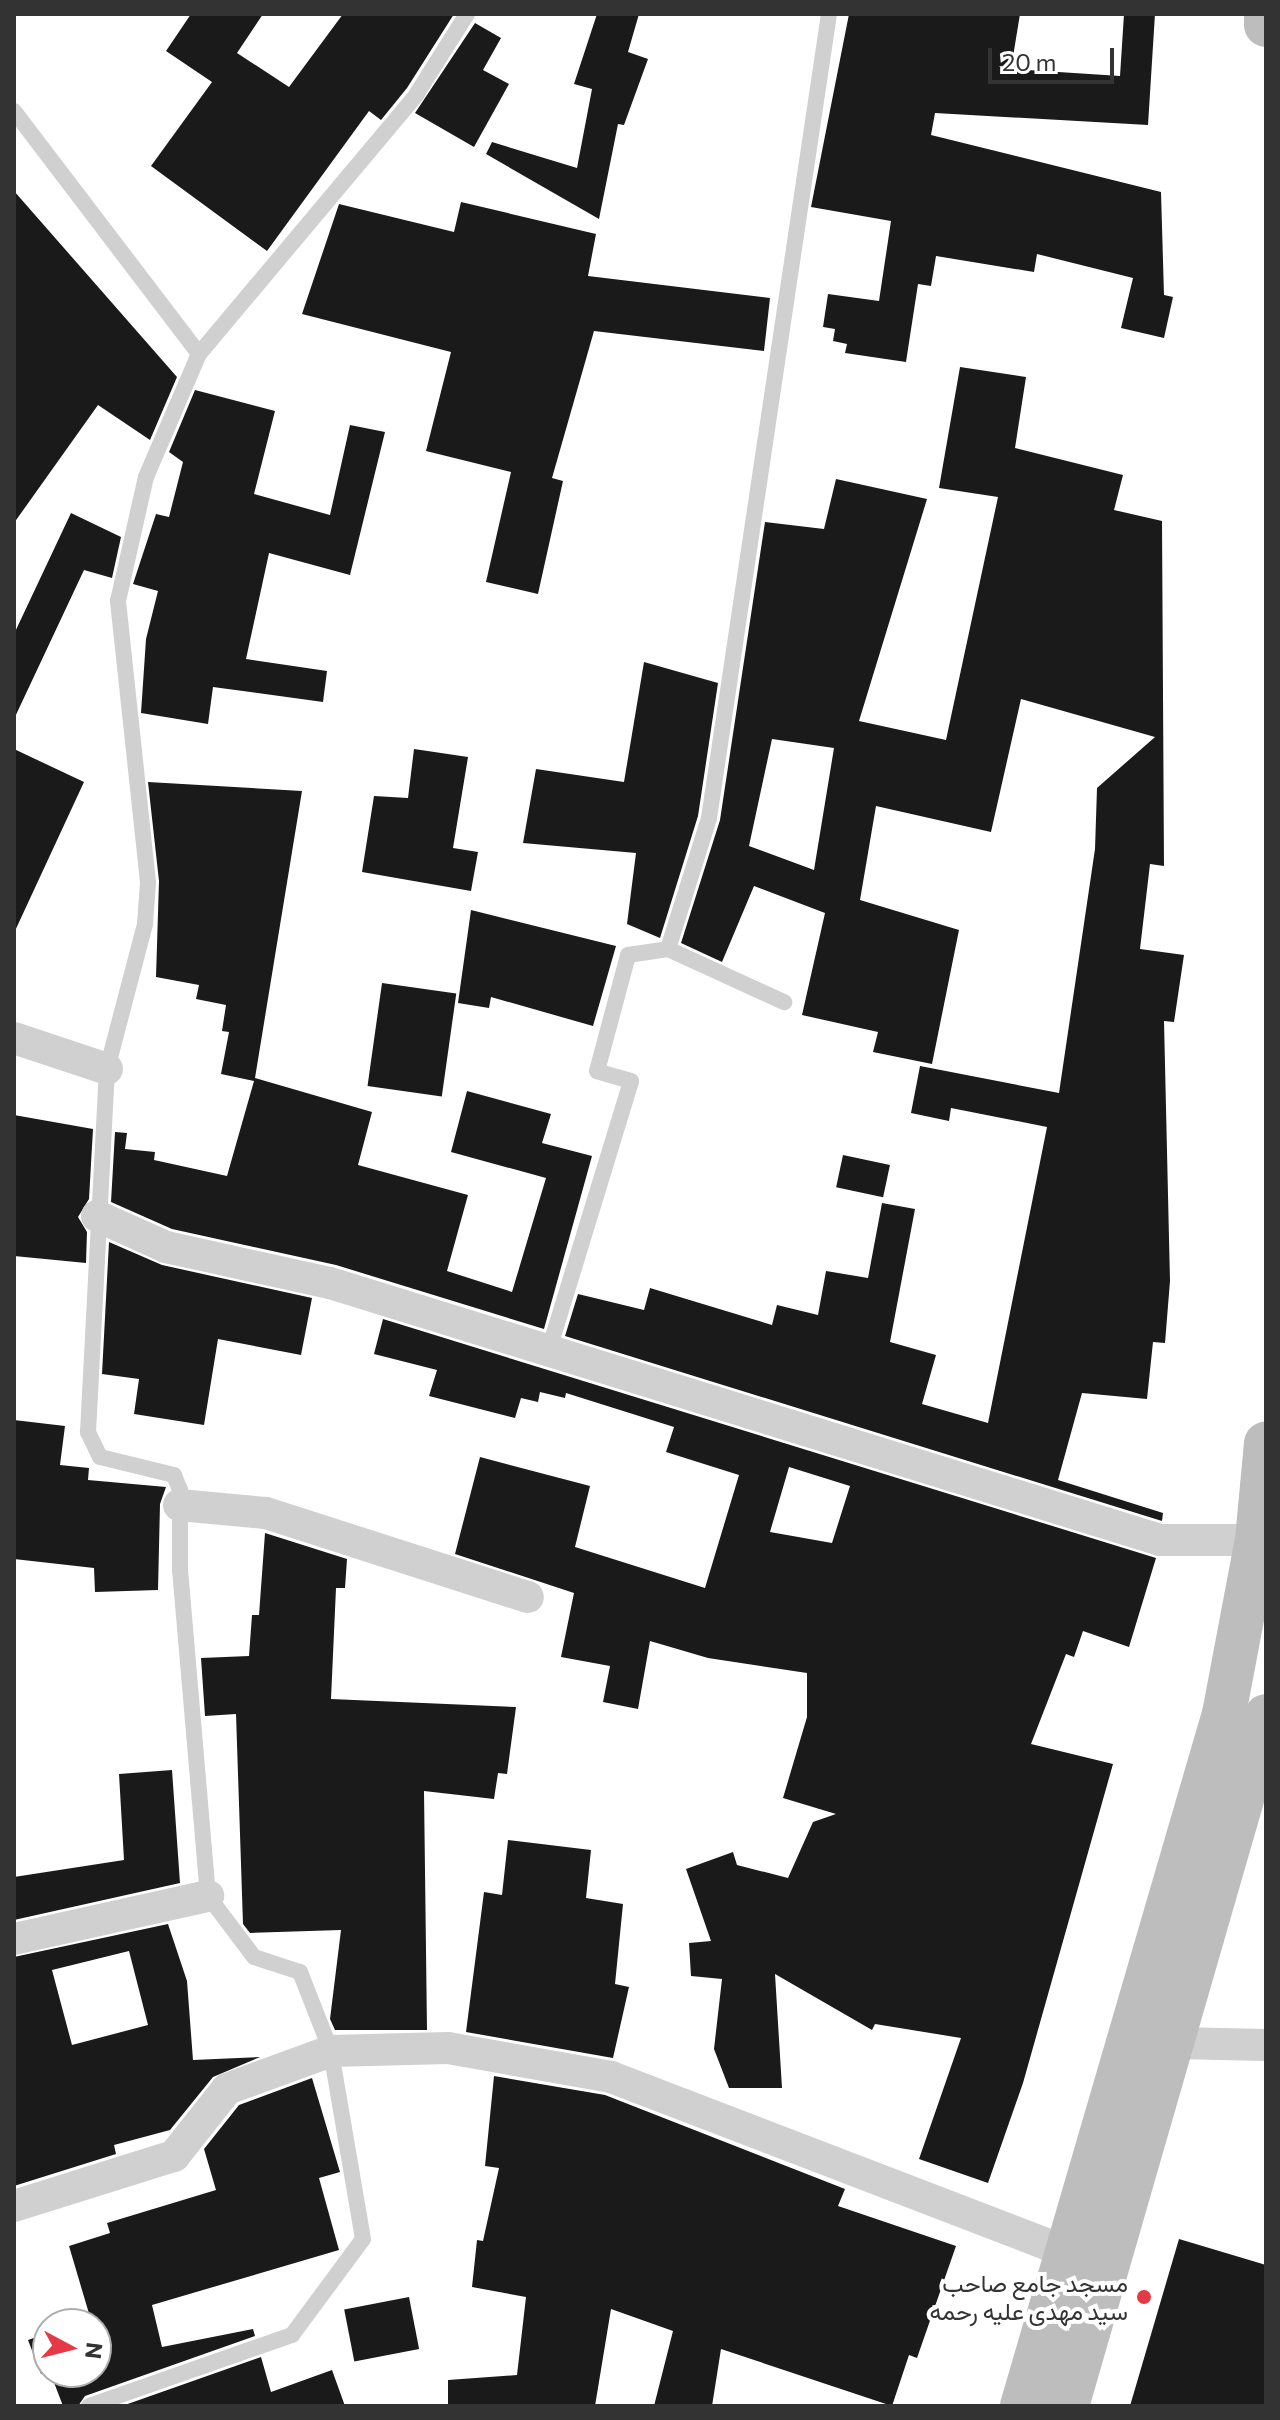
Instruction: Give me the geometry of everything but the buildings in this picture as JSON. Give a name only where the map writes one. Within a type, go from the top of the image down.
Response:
[{"type":"main road","points":[[1266,14],[1266,25]]},
{"type":"main road","points":[[1022,2406],[1224,1714],[1257,1540],[1266,1443]]},
{"type":"main road","points":[[1067,2406],[1176,2043],[1266,1716]]},
{"type":"street","points":[[14,1038],[107,1069]]},
{"type":"street","points":[[97,1216],[166,1247],[330,1283],[1160,1540],[1257,1540]]},
{"type":"street","points":[[179,1505],[266,1513],[528,1597]]},
{"type":"street","points":[[14,1939],[208,1896]]},
{"type":"street","points":[[1176,2043],[1266,2045]]},
{"type":"street","points":[[14,2206],[174,2156],[227,2089],[331,2051],[448,2048],[611,2077],[1069,2253]]},
{"type":"lane","points":[[89,2406],[292,2335],[363,2239],[331,2051],[300,1972],[254,1957],[208,1896],[179,1505],[174,1475],[100,1457],[88,1432],[107,1069],[145,924],[148,882],[118,601],[123,563],[146,477],[199,354],[416,95],[467,14]]},
{"type":"lane","points":[[668,949],[709,818],[829,14]]},
{"type":"lane","points":[[14,111],[199,354]]},
{"type":"lane","points":[[548,1353],[631,1081],[597,1071],[606,1019],[628,955],[668,949],[784,1002]]},
{"type":"place","name":"مسجد جامع صاحب سید مهدی علیه رحمه","points":[[1144,2297]]}]
